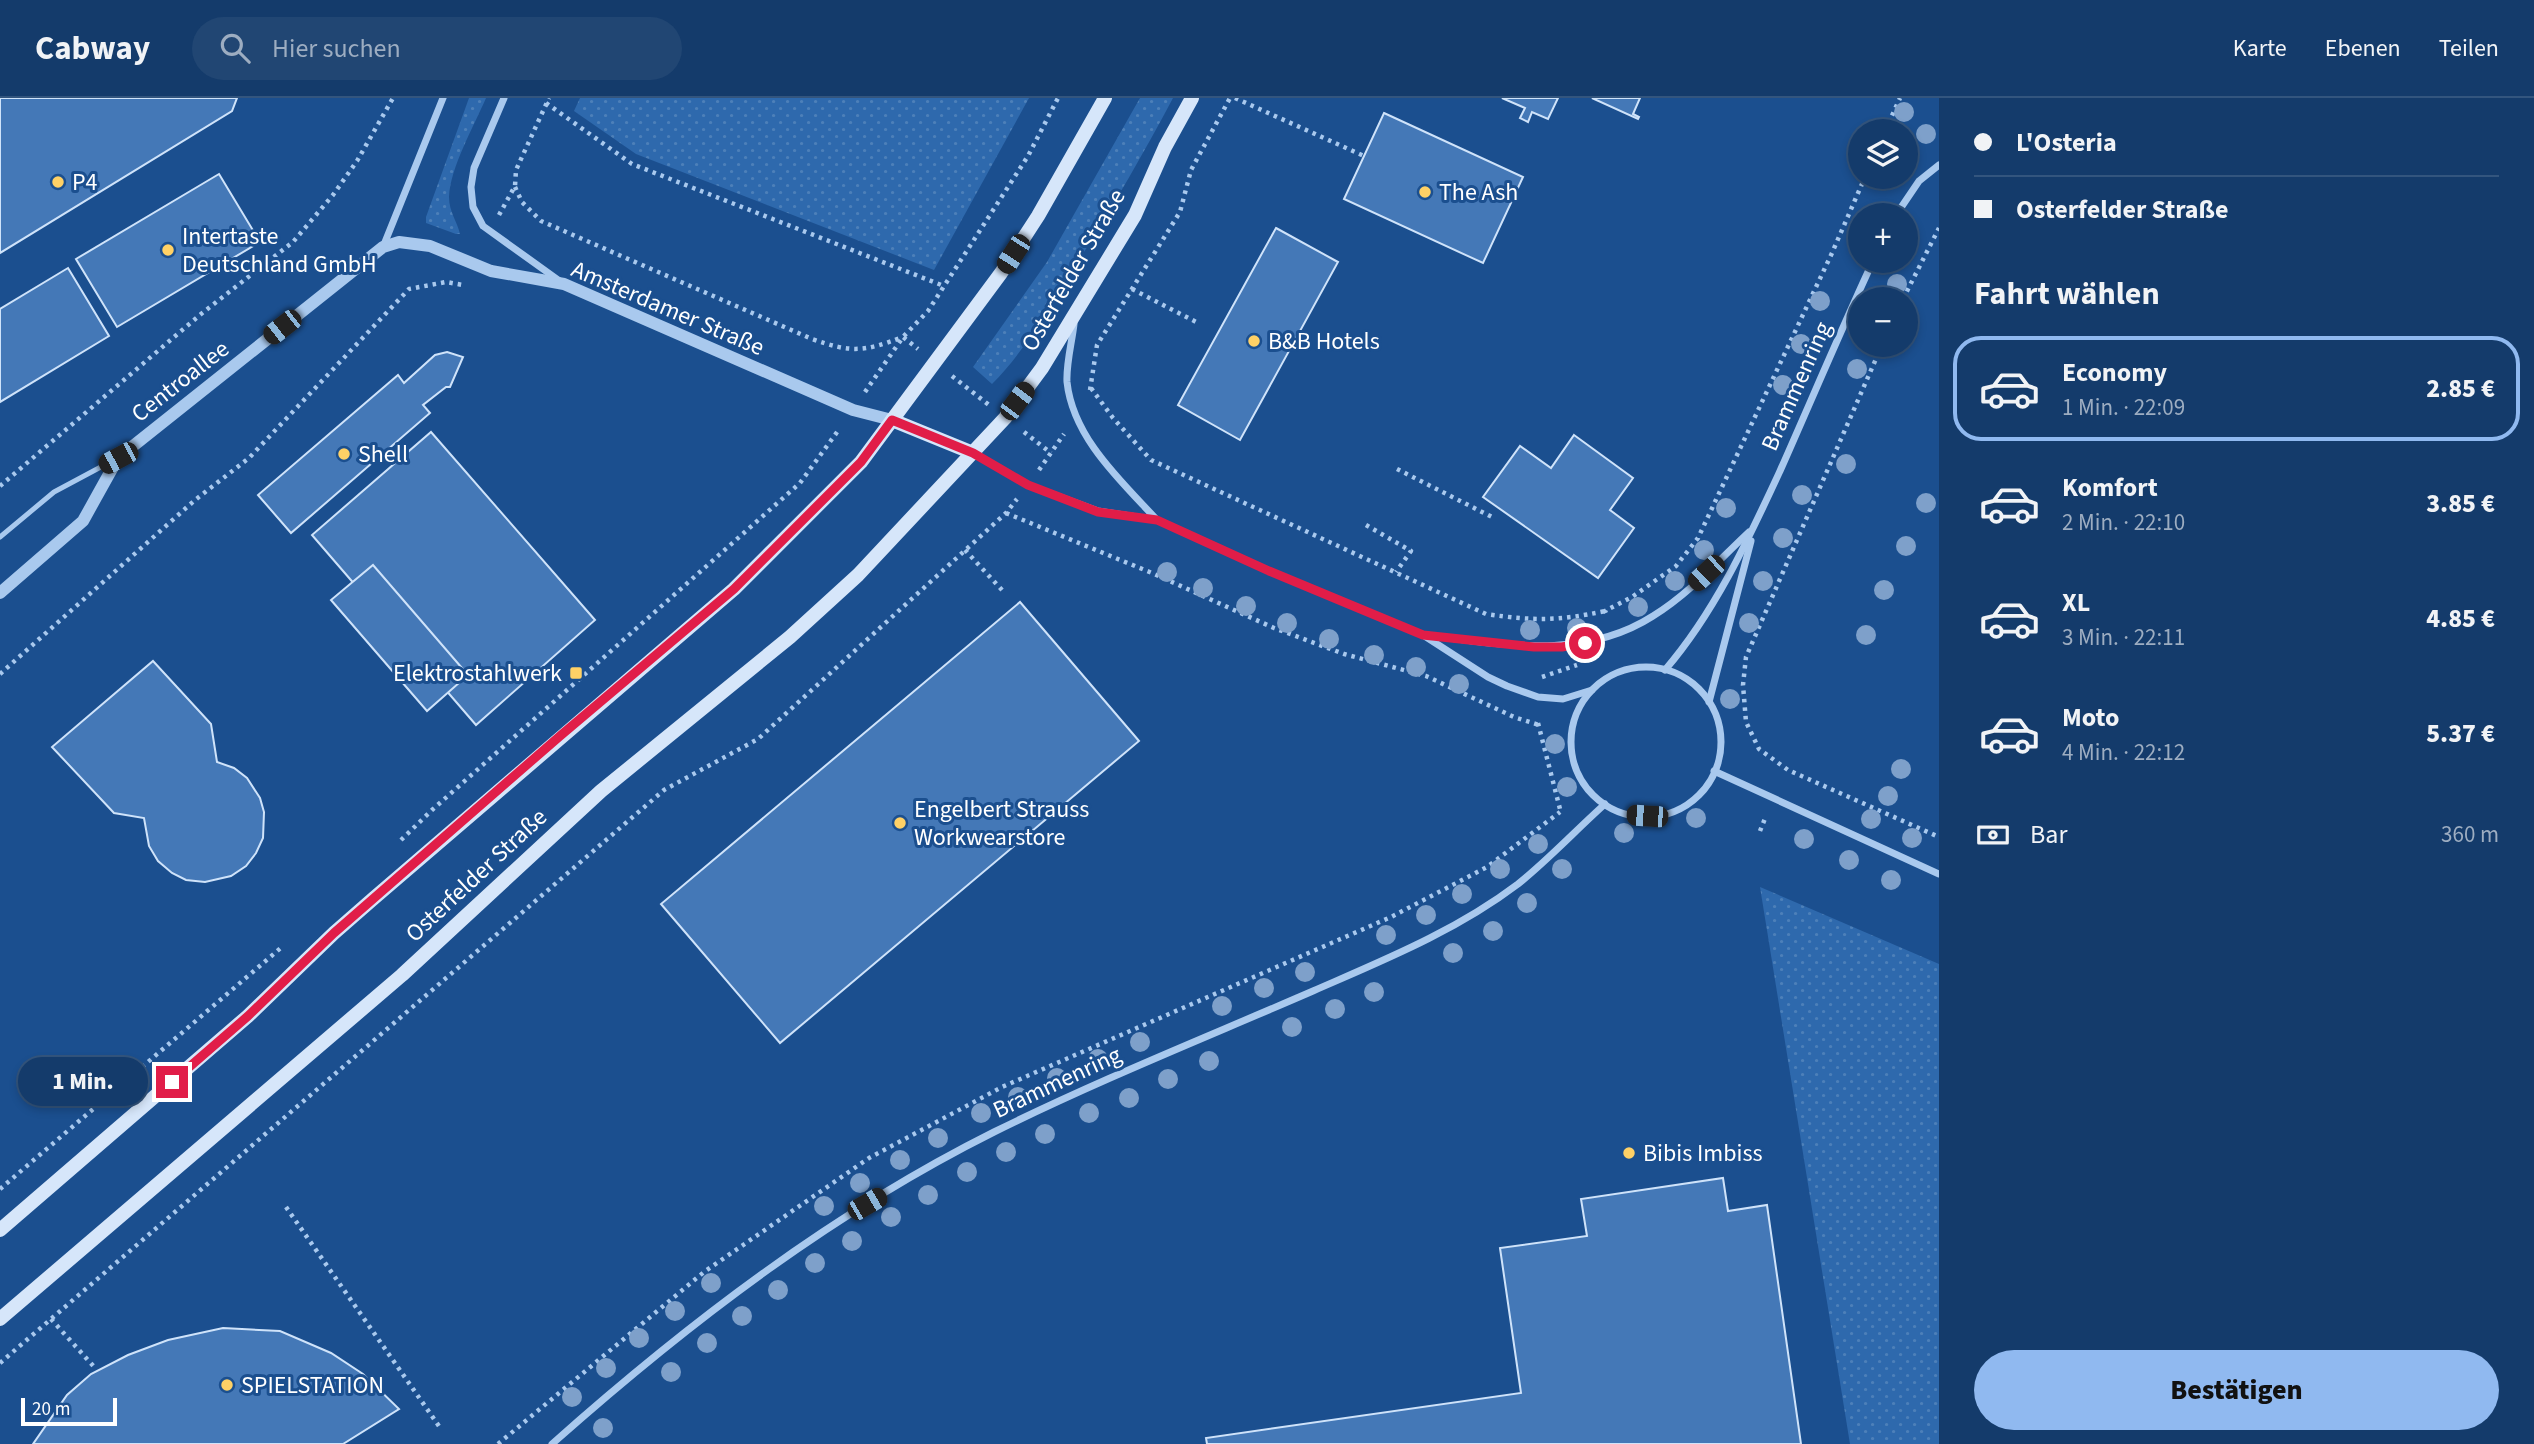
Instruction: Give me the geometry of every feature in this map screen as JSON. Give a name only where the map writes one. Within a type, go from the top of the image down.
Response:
[{"type":"main road","name":"Osterfelder Straße","points":[[0,1230],[248,1016],[354,915],[734,589],[861,462],[1001,273],[1038,216],[1105,98]]},
{"type":"main road","name":"Osterfelder Straße","points":[[0,1319],[402,975],[601,791],[790,637],[858,575],[1005,418],[1042,368],[1135,215],[1165,147],[1192,98]]},
{"type":"main road","points":[[892,420],[973,453]]},
{"type":"street","name":"Centroallee","points":[[0,593],[83,521],[118,458],[383,247],[443,98]]},
{"type":"street","points":[[504,98],[472,178],[474,207],[479,220],[489,231],[507,241],[564,284]]},
{"type":"street","points":[[1903,203],[1919,181],[1939,165]]},
{"type":"street","name":"Amsterdamer Straße","points":[[383,247],[399,242],[430,246],[491,271],[564,284],[853,410],[892,420]]},
{"type":"street","name":"Brammenring","points":[[1665,670],[1690,639],[1722,589],[1754,527],[1868,273]]},
{"type":"street","name":"Brammenring","points":[[1075,316],[1067,380],[1077,416],[1091,444],[1157,520]]},
{"type":"street","name":"Brammenring","points":[[973,453],[1028,485],[1098,512],[1157,520],[1269,571],[1423,635],[1488,677],[1538,697],[1563,699],[1592,691]]},
{"type":"street","name":"Brammenring","points":[[1423,635],[1507,645],[1562,647],[1615,634],[1653,617],[1674,601],[1754,527]]},
{"type":"street","name":"Brammenring","points":[[1709,702],[1754,527]]},
{"type":"street","name":"Brammenring","points":[[1639,667],[1665,670],[1677,673],[1700,689],[1709,702],[1718,724],[1719,758],[1704,789],[1694,799],[1671,812],[1647,816],[1617,812],[1588,790],[1574,764],[1574,718],[1600,682],[1639,667]]},
{"type":"street","points":[[1714,771],[1939,874]]},
{"type":"street","name":"Brammenring","points":[[552,1444],[747,1283],[848,1215],[965,1147],[1082,1091],[1447,930],[1518,884],[1605,804]]},
{"type":"lane","points":[[0,537],[54,492],[118,458]]},
{"type":"path","points":[[0,486],[201,314],[293,242],[333,195],[357,161],[393,98]]},
{"type":"path","points":[[397,845],[452,792],[800,483],[903,337],[928,311],[1028,156],[1058,98]]},
{"type":"path","points":[[0,1363],[664,790],[758,739],[1006,513],[1077,416],[1091,388],[1097,345],[1180,212],[1191,170],[1232,98],[1364,156]]},
{"type":"path","points":[[1890,119],[1900,98]]},
{"type":"path","points":[[489,231],[508,202],[515,186],[516,170],[547,101],[632,164],[944,286]]},
{"type":"path","points":[[515,186],[522,202],[541,221],[812,340],[840,349],[872,349],[903,337]]},
{"type":"path","points":[[1091,388],[1113,418],[1151,460],[1486,614],[1526,620],[1563,620],[1605,611],[1632,597],[1676,566],[1698,538],[1860,189]]},
{"type":"path","points":[[1909,287],[1939,228]]},
{"type":"path","points":[[0,674],[195,500],[249,458],[409,289],[446,282],[463,286],[473,262]]},
{"type":"path","points":[[1132,289],[1200,324]]},
{"type":"path","points":[[903,337],[1051,453]]},
{"type":"path","points":[[1877,357],[1746,657],[1743,685],[1746,722],[1759,750],[1788,770],[1939,837]]},
{"type":"path","points":[[1397,469],[1494,518]]},
{"type":"path","points":[[1006,513],[1093,547],[1274,628],[1344,654],[1426,676],[1514,717],[1539,725]]},
{"type":"path","points":[[1366,525],[1411,551],[1396,572]]},
{"type":"path","points":[[965,550],[1003,591]]},
{"type":"path","points":[[1605,611],[1615,634]]},
{"type":"path","points":[[0,1188],[286,944]]},
{"type":"path","points":[[286,1207],[441,1429]]},
{"type":"path","points":[[51,1319],[96,1369]]},
{"type":"shaded area","points":[[469,98],[486,98],[458,160],[450,186],[450,207],[460,234],[456,234],[426,223],[426,217]]},
{"type":"shaded area","points":[[580,98],[1029,98],[934,270],[636,154],[574,111]]},
{"type":"shaded area","points":[[1140,98],[1173,98],[1095,235],[1023,347],[992,384],[973,367],[1047,262]]},
{"type":"shaded area","points":[[1760,887],[1939,964],[1939,1444],[1850,1444]]},
{"type":"building","name":"P4","points":[[0,98],[237,98],[232,111],[0,253]]},
{"type":"building","points":[[1502,98],[1558,98],[1548,119],[1532,112],[1528,122],[1520,118],[1525,108]]},
{"type":"building","points":[[1592,98],[1640,98],[1633,114],[1639,117],[1638,119]]},
{"type":"building","points":[[1384,113],[1523,177],[1483,263],[1344,199]]},
{"type":"building","name":"Intertaste Deutschland GmbH","points":[[219,174],[260,242],[117,327],[76,259]]},
{"type":"building","name":"B&B Hotels","points":[[1276,228],[1338,262],[1240,440],[1178,405]]},
{"type":"building","points":[[68,268],[109,336],[0,402],[0,309]]},
{"type":"building","name":"Shell","points":[[447,352],[463,357],[450,387],[446,387],[423,405],[430,413],[291,533],[258,495],[398,375],[404,383],[435,355]]},
{"type":"building","points":[[431,432],[595,620],[476,725],[312,535]]},
{"type":"building","points":[[1574,435],[1633,478],[1610,510],[1634,528],[1598,578],[1483,497],[1520,446],[1551,468]]},
{"type":"building","points":[[373,565],[468,675],[427,711],[331,600]]},
{"type":"building","name":"Engelbert Strauss Workwearstore","points":[[1020,602],[1139,741],[780,1043],[661,904]]},
{"type":"building","points":[[153,661],[211,724],[217,762],[234,768],[247,778],[260,798],[264,812],[263,838],[246,866],[231,876],[205,882],[186,880],[172,873],[158,861],[149,846],[144,818],[114,813],[52,747]]},
{"type":"building","points":[[1723,1178],[1728,1211],[1767,1205],[1801,1444],[1207,1444],[1206,1438],[1521,1393],[1500,1248],[1587,1236],[1581,1199]]},
{"type":"building","name":"SPIELSTATION","points":[[223,1328],[280,1331],[331,1353],[363,1374],[399,1409],[343,1444],[33,1444],[67,1395],[91,1374],[128,1355],[168,1340]]},
{"type":"place","name":"P4","points":[[58,182]]},
{"type":"place","name":"The Ash","points":[[1425,192]]},
{"type":"place","name":"Intertaste Deutschland GmbH","points":[[168,250]]},
{"type":"place","name":"B&B Hotels","points":[[1254,341]]},
{"type":"place","name":"Shell","points":[[344,454]]},
{"type":"place","name":"Elektrostahlwerk","points":[[576,673]]},
{"type":"place","name":"Engelbert Strauss Workwearstore","points":[[900,823]]},
{"type":"place","name":"Bibis Imbiss","points":[[1629,1153]]},
{"type":"place","name":"SPIELSTATION","points":[[227,1385]]},
{"type":"route","points":[[172,1082],[248,1016],[334,933],[734,589],[861,462],[892,420],[973,453],[1028,485],[1098,512],[1157,520],[1269,571],[1423,635],[1534,647],[1562,647],[1585,643]]}]
